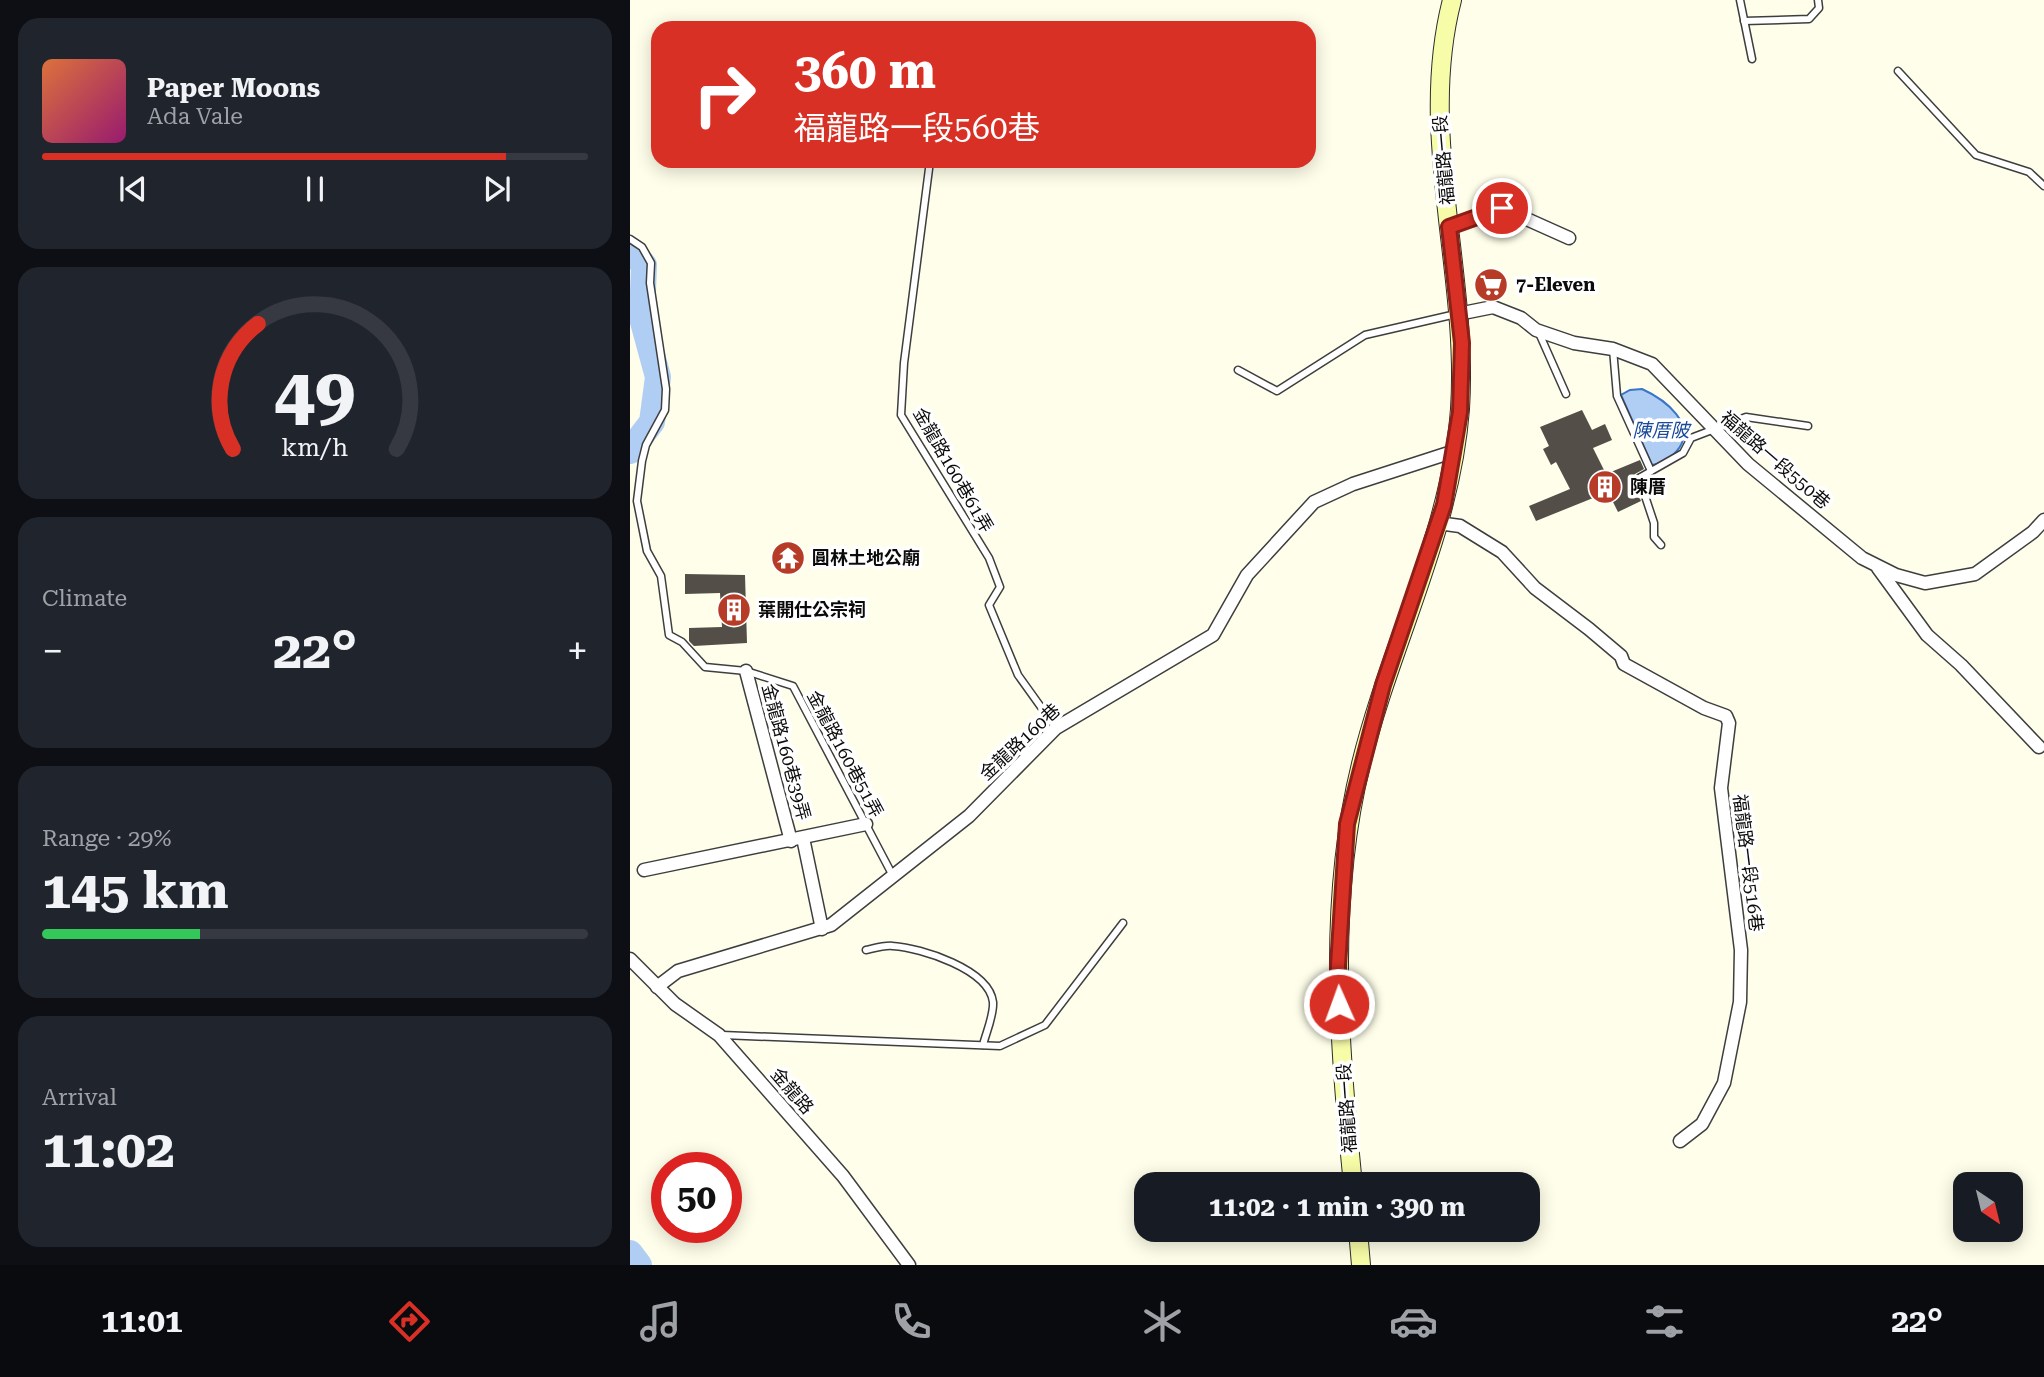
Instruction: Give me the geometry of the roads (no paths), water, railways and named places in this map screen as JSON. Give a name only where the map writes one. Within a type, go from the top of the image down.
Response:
[{"type":"main road","name":"福龍路一段","points":[[1352,1172],[1338,966],[1347,824],[1383,685],[1438,523],[1460,412],[1462,343],[1449,227],[1439,67],[1452,0]]},
{"type":"main road","points":[[1359,1242],[1361,1265]]},
{"type":"street","points":[[1449,227],[1502,208],[1569,239]]},
{"type":"street","name":"福龍路一段550巷","points":[[1458,314],[1493,307],[1521,318],[1538,331],[1574,343],[1613,349],[1652,364],[1748,464],[1862,558],[1896,575],[1925,583],[1959,579],[1975,573],[2033,533],[2044,520]]},
{"type":"street","name":"金龍路160巷","points":[[657,987],[677,971],[822,929],[894,878],[969,816],[1056,728],[1213,635],[1247,575],[1314,502],[1353,484],[1452,452]]},
{"type":"street","name":"福龍路一段516巷","points":[[1438,523],[1460,526],[1502,552],[1535,588],[1589,629],[1621,656],[1624,663],[1704,708],[1726,716],[1729,723],[1721,788],[1741,950],[1740,1002],[1724,1083],[1702,1124],[1680,1141]]},
{"type":"street","points":[[2033,533],[2044,542]]},
{"type":"street","points":[[1876,565],[1927,635],[1961,665],[2039,747]]},
{"type":"street","name":"金龍路160巷39弄","points":[[746,671],[822,929]]},
{"type":"street","points":[[644,870],[866,824]]},
{"type":"street","name":"金龍路","points":[[630,959],[675,1004],[719,1035],[843,1176],[909,1265]]},
{"type":"lane","points":[[1740,0],[1752,59]]},
{"type":"lane","points":[[1744,21],[1809,19],[1819,8],[1818,0]]},
{"type":"lane","points":[[1898,71],[1976,155],[2029,172],[2044,186]]},
{"type":"lane","name":"金龍路160巷61弄","points":[[929,168],[904,363],[901,415],[989,558],[1000,587],[989,605],[1018,675],[1056,728]]},
{"type":"lane","name":"金龍路160巷51弄","points":[[630,239],[642,247],[651,263],[650,283],[666,389],[665,410],[646,445],[637,501],[647,551],[661,576],[669,635],[682,642],[705,667],[746,671],[793,686],[894,878]]},
{"type":"lane","points":[[1238,370],[1277,391],[1365,335],[1458,314]]},
{"type":"lane","points":[[1538,331],[1566,394]]},
{"type":"lane","points":[[1613,349],[1617,396],[1651,471]]},
{"type":"lane","points":[[1661,545],[1654,537],[1654,523],[1639,478],[1683,453],[1691,438],[1746,417],[1808,426]]},
{"type":"lane","points":[[719,1035],[1000,1046],[1045,1025],[1123,923]]},
{"type":"lane","points":[[866,950],[890,945],[917,949],[967,970],[984,983],[993,1004],[984,1045]]},
{"type":"water","name":"陳厝陂","points":[[1642,389],[1669,406],[1682,423],[1684,432],[1682,442],[1674,455],[1652,465],[1621,395],[1630,390]]},
{"type":"waterway","points":[[630,250],[644,265],[642,318],[658,377],[652,422],[630,451]]},
{"type":"waterway","points":[[630,1253],[639,1265]]},
{"type":"place","name":"7-Eleven","points":[[1491,285]]},
{"type":"place","name":"陳厝","points":[[1605,487]]},
{"type":"place","name":"圓林土地公廟","points":[[788,558]]},
{"type":"place","name":"葉開仕公宗祠","points":[[734,610]]}]
